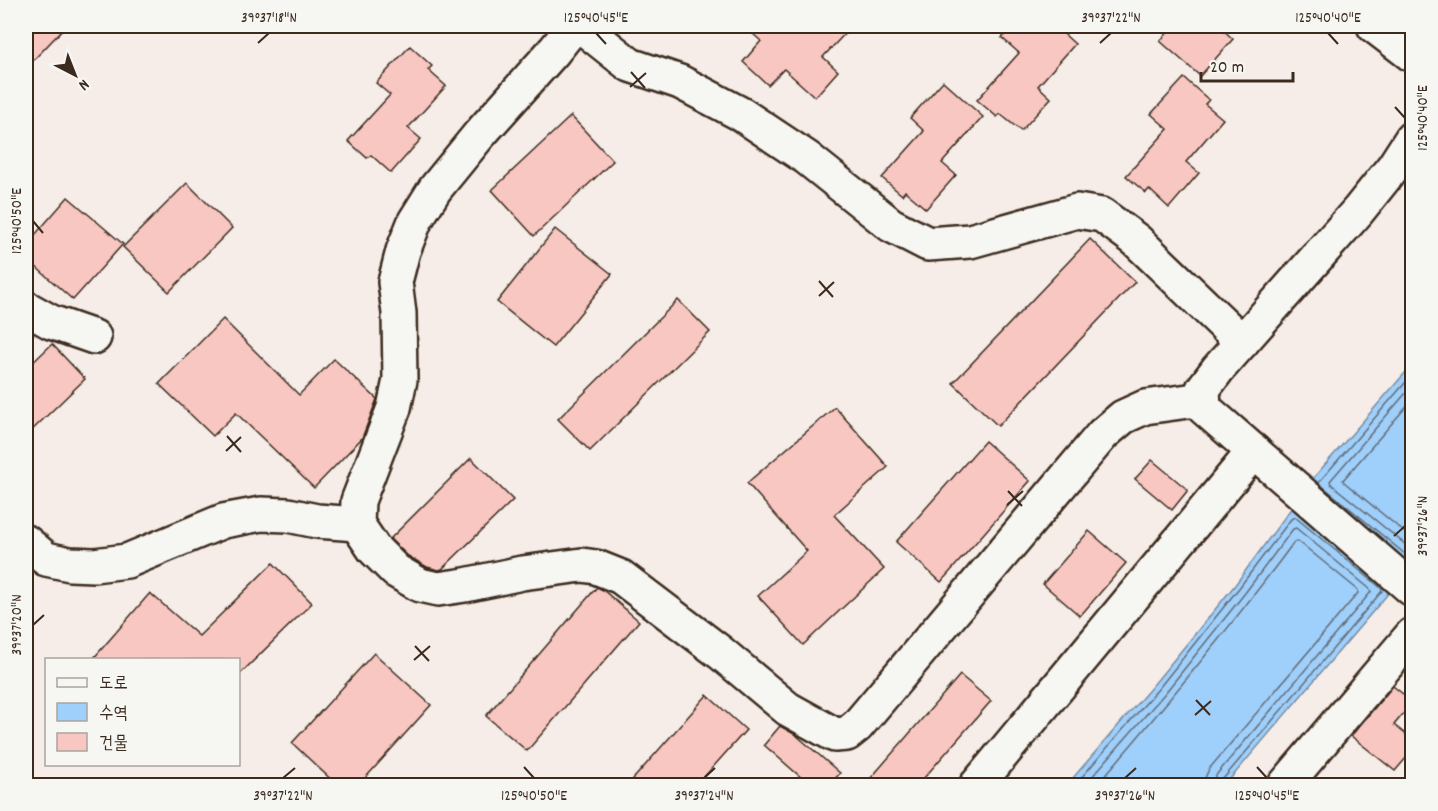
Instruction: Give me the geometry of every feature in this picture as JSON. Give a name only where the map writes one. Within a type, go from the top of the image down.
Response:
[{"type":"street","points":[[574,26],[435,189],[415,221],[403,251],[395,282],[399,313],[400,380],[394,408],[358,501],[357,524],[374,549],[396,571],[420,585],[438,589],[522,573],[582,565],[596,567],[621,577],[721,653],[788,709],[835,735],[847,734],[857,726],[1103,434],[1123,417],[1145,407],[1203,399]]},
{"type":"street","points":[[581,26],[630,65],[680,82],[741,114],[807,158],[891,225],[928,244],[970,241],[1077,211],[1102,215],[1136,240],[1242,342]]},
{"type":"street","points":[[1374,26],[1413,56]]},
{"type":"street","points":[[1413,138],[1358,211],[1203,389],[1204,408],[1413,589]]},
{"type":"street","points":[[26,308],[51,322],[94,337]]},
{"type":"street","points":[[976,786],[1254,451]]},
{"type":"street","points":[[26,542],[46,559],[70,564],[94,565],[127,561],[223,521],[261,514],[288,515],[317,521],[357,524]]},
{"type":"street","points":[[1284,786],[1413,635]]},
{"type":"water","points":[[1412,365],[1412,557],[1407,563],[1309,483]]},
{"type":"water","points":[[1292,507],[1392,589],[1225,785],[1066,786],[1235,585]]},
{"type":"building","points":[[26,26],[66,26],[26,68]]},
{"type":"building","points":[[744,26],[852,26],[823,57],[838,71],[815,97],[784,69],[768,85],[743,62],[761,41]]},
{"type":"building","points":[[1013,26],[1055,26],[1075,44],[1038,86],[1051,98],[1021,131],[1000,114],[997,117],[977,100],[1019,53],[1002,38]]},
{"type":"building","points":[[1174,26],[1219,26],[1233,39],[1200,76],[1160,41]]},
{"type":"building","points":[[410,46],[432,66],[428,70],[446,86],[408,128],[421,139],[391,173],[371,155],[367,158],[348,141],[390,95],[376,83]]},
{"type":"building","points":[[1184,78],[1209,100],[1205,104],[1223,119],[1186,162],[1199,173],[1169,208],[1149,189],[1146,193],[1126,176],[1168,129],[1151,114]]},
{"type":"building","points":[[943,81],[983,117],[942,163],[956,175],[926,209],[905,191],[902,195],[882,178],[924,131],[910,118]]},
{"type":"building","points":[[571,116],[613,161],[534,236],[492,190]]},
{"type":"building","points":[[187,183],[232,228],[169,292],[123,247]]},
{"type":"building","points":[[68,197],[123,244],[73,300],[26,258],[26,245]]},
{"type":"building","points":[[555,229],[612,274],[553,347],[497,302]]},
{"type":"building","points":[[1090,239],[1135,282],[998,426],[953,383]]},
{"type":"building","points":[[678,300],[710,332],[590,451],[558,419]]},
{"type":"building","points":[[223,319],[299,395],[334,359],[377,399],[362,438],[314,488],[236,413],[213,436],[159,384]]},
{"type":"building","points":[[52,344],[85,379],[26,436],[26,369]]},
{"type":"building","points":[[835,407],[888,467],[834,515],[884,569],[803,645],[758,596],[807,551],[747,483]]},
{"type":"building","points":[[985,441],[1030,481],[941,582],[896,542]]},
{"type":"building","points":[[471,458],[513,500],[442,569],[427,567],[408,556],[390,539]]},
{"type":"building","points":[[1152,460],[1188,490],[1172,510],[1135,479]]},
{"type":"building","points":[[1089,531],[1126,563],[1080,616],[1043,584]]},
{"type":"building","points":[[273,563],[312,603],[240,674],[240,658],[94,658],[150,593],[199,636]]},
{"type":"building","points":[[597,587],[639,621],[527,751],[486,716]]},
{"type":"building","points":[[374,653],[431,705],[358,786],[338,786],[292,743]]},
{"type":"building","points":[[960,675],[991,701],[917,786],[864,786]]},
{"type":"building","points":[[1393,686],[1413,702],[1394,725],[1413,740],[1413,750],[1395,771],[1351,736]]},
{"type":"building","points":[[707,695],[746,730],[696,786],[627,786]]},
{"type":"building","points":[[780,726],[796,735],[840,773],[829,786],[811,786],[764,745]]}]
